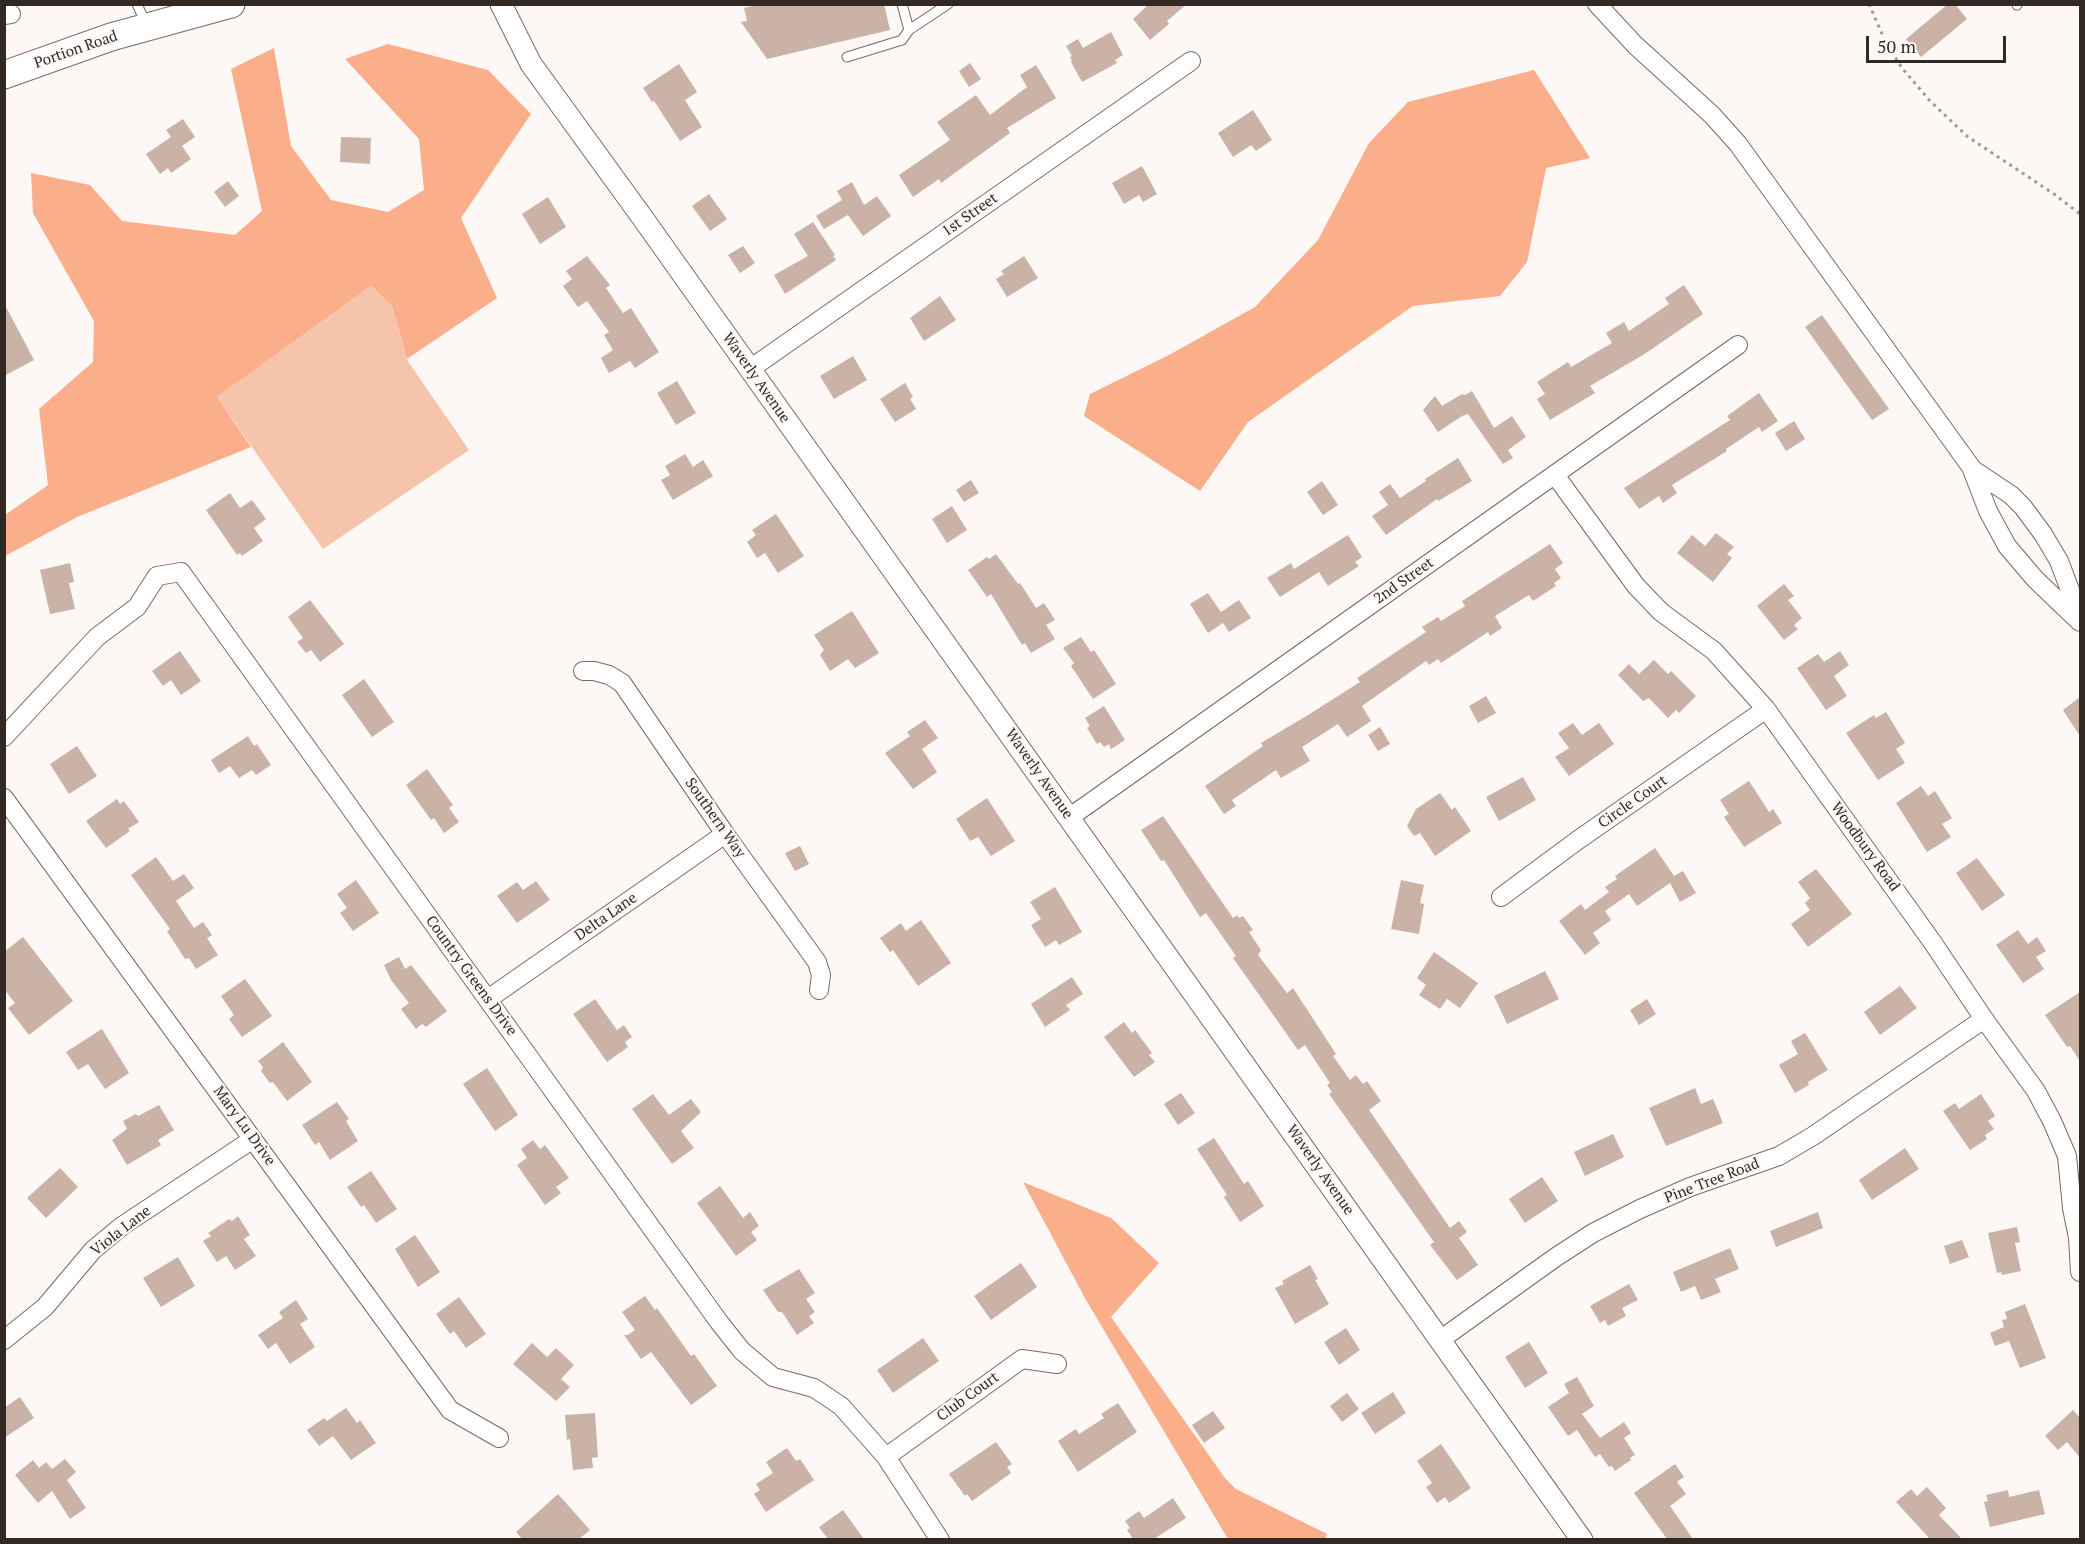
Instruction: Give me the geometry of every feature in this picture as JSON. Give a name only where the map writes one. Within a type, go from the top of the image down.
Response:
[{"type":"main road","name":"Portion Road","points":[[4,75],[67,52],[142,15],[231,4]]},
{"type":"street","name":"Waverly Avenue","points":[[501,4],[531,64],[1070,817],[1582,1539]]},
{"type":"street","points":[[1597,4],[1635,45],[1724,127],[1738,144],[1971,467],[1988,512],[2007,546],[2035,579],[2080,620]]},
{"type":"street","name":"1st Street","points":[[750,369],[1191,61]]},
{"type":"street","name":"2nd Street","points":[[1070,817],[1248,689],[1555,476],[1738,345]]},
{"type":"street","points":[[1971,467],[2011,495],[2043,534],[2059,561],[2080,620]]},
{"type":"street","name":"Woodbury Road","points":[[1555,476],[1636,586],[1661,612],[1714,651],[1766,709],[2036,1091],[2067,1156],[2080,1272]]},
{"type":"street","name":"Country Greens Drive","points":[[4,737],[97,638],[137,608],[157,576],[181,572],[742,1351],[773,1377],[814,1388],[841,1406],[886,1457],[940,1539]]},
{"type":"street","name":"Southern Way","points":[[583,671],[609,675],[622,683],[725,834],[817,962],[821,975],[819,990]]},
{"type":"street","name":"Circle Court","points":[[1501,897],[1578,840],[1766,709]]},
{"type":"street","name":"Mary Lu Drive","points":[[4,798],[450,1410],[499,1438]]},
{"type":"street","name":"Delta Lane","points":[[488,999],[725,834]]},
{"type":"street","name":"Pine Tree Road","points":[[1440,1340],[1593,1233],[1690,1187],[1779,1156],[1813,1136],[1984,1019]]},
{"type":"street","name":"Viola Lane","points":[[4,1340],[45,1307],[93,1250],[122,1226],[254,1139]]},
{"type":"street","name":"Club Court","points":[[886,1457],[1022,1359],[1057,1364]]},
{"type":"lane","points":[[902,4],[909,30]]},
{"type":"lane","points":[[847,57],[902,40],[909,30],[948,4]]},
{"type":"path","points":[[1869,4],[1902,68],[1930,101],[1968,137],[2080,214]]},
{"type":"shaded area","points":[[388,44],[488,70],[531,114],[461,218],[497,298],[407,359],[392,306],[371,286],[217,397],[251,447],[77,517],[5,556],[5,515],[48,485],[39,409],[93,362],[94,321],[33,213],[31,173],[90,185],[122,221],[235,235],[262,211],[231,69],[274,48],[291,146],[331,200],[388,212],[424,190],[419,139],[345,59]]},
{"type":"shaded area","points":[[1534,70],[1590,158],[1546,168],[1527,262],[1500,296],[1413,306],[1248,422],[1200,491],[1084,416],[1090,394],[1169,355],[1255,307],[1318,240],[1369,143],[1408,102]]},
{"type":"shaded area","points":[[371,286],[392,306],[407,360],[469,450],[323,549],[217,397]]},
{"type":"shaded area","points":[[1023,1182],[1111,1218],[1159,1263],[1111,1317],[1225,1478],[1236,1489],[1327,1534],[1325,1539],[1228,1539],[1086,1300]]},
{"type":"building","points":[[760,4],[884,4],[890,30],[767,59],[741,22],[747,21],[744,8]]},
{"type":"building","points":[[1149,4],[1187,4],[1150,40],[1133,19]]},
{"type":"building","points":[[1948,4],[1955,4],[1967,19],[1921,57],[1906,39]]},
{"type":"building","points":[[1111,32],[1123,55],[1115,60],[1117,63],[1082,82],[1071,62],[1070,57],[1072,56],[1066,46],[1078,39],[1083,48]]},
{"type":"building","points":[[970,63],[981,79],[969,87],[959,71]]},
{"type":"building","points":[[679,64],[697,92],[685,100],[702,127],[680,141],[643,88]]},
{"type":"building","points":[[1036,65],[1056,98],[1007,128],[1010,133],[941,183],[939,179],[913,197],[899,175],[950,140],[937,122],[976,95],[990,115],[1027,87],[1020,75]]},
{"type":"building","points":[[1253,110],[1272,140],[1256,151],[1251,145],[1233,157],[1218,133]]},
{"type":"building","points":[[183,119],[195,137],[182,146],[191,159],[171,173],[168,168],[160,174],[146,154],[171,137],[166,130]]},
{"type":"building","points":[[341,137],[371,138],[370,164],[340,162]]},
{"type":"building","points":[[1142,166],[1157,194],[1143,202],[1139,195],[1124,204],[1112,183]]},
{"type":"building","points":[[228,181],[239,196],[225,207],[214,192]]},
{"type":"building","points":[[852,182],[864,205],[877,196],[891,216],[863,236],[848,215],[824,229],[816,216],[842,200],[837,191]]},
{"type":"building","points":[[709,194],[727,219],[710,231],[692,206]]},
{"type":"building","points":[[548,197],[566,227],[540,244],[522,214]]},
{"type":"building","points":[[813,222],[836,260],[785,294],[774,275],[808,256],[794,234]]},
{"type":"building","points":[[743,246],[755,263],[740,273],[728,255]]},
{"type":"building","points":[[587,256],[610,285],[606,288],[623,313],[631,308],[659,352],[635,368],[630,361],[609,373],[601,358],[613,350],[604,335],[609,332],[587,301],[578,307],[563,286],[572,279],[566,271]]},
{"type":"building","points":[[1024,256],[1038,278],[1007,297],[996,279],[1004,274],[1001,271]]},
{"type":"building","points":[[1684,285],[1703,314],[1643,355],[1590,386],[1595,393],[1550,420],[1537,399],[1545,394],[1537,382],[1568,362],[1571,367],[1612,343],[1606,333],[1624,322],[1629,331],[1669,304],[1665,298]]},
{"type":"building","points":[[940,296],[956,320],[924,341],[910,318]]},
{"type":"building","points":[[4,303],[34,360],[4,376]]},
{"type":"building","points":[[1822,315],[1889,409],[1872,420],[1805,327]]},
{"type":"building","points":[[853,356],[867,380],[834,399],[820,376]]},
{"type":"building","points":[[677,381],[696,413],[676,425],[657,393]]},
{"type":"building","points":[[905,383],[913,397],[910,399],[916,409],[895,422],[880,399]]},
{"type":"building","points":[[1472,391],[1494,428],[1512,416],[1526,437],[1508,450],[1513,458],[1503,464],[1468,414],[1438,432],[1423,410],[1435,396],[1442,406]]},
{"type":"building","points":[[1759,393],[1778,421],[1762,432],[1759,427],[1726,449],[1727,451],[1672,485],[1677,493],[1663,503],[1659,496],[1639,509],[1624,488],[1730,420],[1727,416]]},
{"type":"building","points":[[1794,421],[1805,439],[1786,451],[1775,433]]},
{"type":"building","points":[[685,454],[693,467],[703,460],[713,476],[673,500],[661,480],[670,475],[665,466]]},
{"type":"building","points":[[1458,458],[1472,481],[1438,501],[1437,499],[1386,535],[1372,516],[1388,505],[1379,492],[1390,484],[1400,498]]},
{"type":"building","points":[[971,480],[979,493],[964,502],[956,490]]},
{"type":"building","points":[[1322,481],[1338,505],[1323,515],[1307,492]]},
{"type":"building","points":[[230,493],[240,508],[252,500],[266,519],[254,528],[263,541],[242,556],[240,553],[237,555],[206,510]]},
{"type":"building","points":[[952,506],[967,530],[947,543],[932,519]]},
{"type":"building","points":[[776,514],[804,556],[778,573],[765,553],[757,558],[747,542],[756,535],[752,530]]},
{"type":"building","points":[[1716,533],[1734,547],[1727,554],[1732,558],[1713,582],[1677,553],[1692,535],[1705,546]]},
{"type":"building","points":[[1348,535],[1362,557],[1355,562],[1359,566],[1328,586],[1319,572],[1280,597],[1267,578],[1291,563],[1294,569]]},
{"type":"building","points":[[1550,544],[1563,563],[1555,569],[1561,578],[1554,583],[1556,586],[1533,601],[1529,595],[1495,616],[1502,628],[1490,636],[1488,632],[1441,663],[1438,659],[1429,665],[1426,661],[1362,706],[1371,721],[1347,737],[1338,724],[1302,747],[1310,761],[1281,778],[1276,770],[1232,800],[1236,806],[1224,814],[1205,786],[1263,746],[1261,743],[1360,682],[1357,678],[1426,632],[1422,627],[1438,617],[1441,621],[1465,606],[1462,601]]},
{"type":"building","points":[[996,554],[1018,584],[1020,583],[1036,608],[1044,603],[1055,620],[1046,625],[1055,639],[1031,653],[1025,643],[1022,645],[991,594],[987,597],[968,570],[987,557],[989,559]]},
{"type":"building","points":[[70,563],[74,582],[69,583],[75,609],[50,614],[40,570]]},
{"type":"building","points":[[1784,584],[1794,596],[1788,600],[1802,618],[1794,625],[1798,629],[1784,640],[1757,606]]},
{"type":"building","points":[[1208,593],[1221,612],[1239,600],[1251,618],[1229,632],[1223,623],[1208,633],[1190,604]]},
{"type":"building","points":[[310,600],[344,644],[320,662],[311,650],[306,653],[297,642],[303,638],[288,617]]},
{"type":"building","points":[[852,611],[879,653],[855,668],[848,659],[830,671],[820,655],[824,650],[814,635]]},
{"type":"building","points":[[1081,637],[1091,652],[1094,650],[1116,684],[1093,699],[1071,666],[1074,663],[1063,648]]},
{"type":"building","points":[[180,651],[201,681],[181,695],[171,680],[163,686],[152,671]]},
{"type":"building","points":[[1840,651],[1849,665],[1834,676],[1847,696],[1826,710],[1797,668],[1818,654],[1824,662]]},
{"type":"building","points":[[1654,660],[1668,674],[1671,671],[1696,696],[1679,713],[1676,710],[1668,718],[1649,698],[1643,701],[1618,675],[1629,664],[1639,674]]},
{"type":"building","points":[[364,679],[394,722],[372,737],[342,695]]},
{"type":"building","points":[[1486,696],[1496,713],[1478,723],[1469,706]]},
{"type":"building","points":[[2080,697],[2080,736],[2063,710]]},
{"type":"building","points":[[1104,706],[1125,740],[1111,749],[1109,744],[1104,747],[1100,742],[1097,744],[1087,728],[1090,726],[1085,718]]},
{"type":"building","points":[[1886,712],[1905,743],[1896,749],[1905,763],[1878,780],[1846,733],[1874,715],[1876,718]]},
{"type":"building","points":[[925,720],[938,738],[922,749],[937,772],[913,789],[885,753],[910,736],[907,732]]},
{"type":"building","points":[[1573,723],[1582,735],[1599,723],[1614,744],[1569,776],[1555,757],[1569,748],[1558,733]]},
{"type":"building","points":[[1380,727],[1390,744],[1378,751],[1368,735]]},
{"type":"building","points":[[248,736],[254,746],[257,744],[271,765],[256,775],[252,770],[239,778],[230,766],[219,773],[211,760]]},
{"type":"building","points":[[77,746],[97,776],[69,794],[50,764]]},
{"type":"building","points":[[427,769],[453,805],[449,808],[459,822],[444,833],[434,818],[431,820],[406,785]]},
{"type":"building","points":[[1523,777],[1536,800],[1499,821],[1486,797]]},
{"type":"building","points":[[1749,781],[1769,812],[1773,809],[1782,823],[1744,847],[1724,817],[1729,814],[1720,800]]},
{"type":"building","points":[[1921,786],[1928,796],[1935,791],[1952,818],[1942,824],[1951,837],[1927,852],[1896,803]]},
{"type":"building","points":[[1440,793],[1452,810],[1455,807],[1471,831],[1435,856],[1420,833],[1414,836],[1407,826],[1416,809]]},
{"type":"building","points":[[987,798],[1015,841],[991,856],[978,837],[970,841],[956,819]]},
{"type":"building","points":[[117,799],[120,804],[124,801],[139,822],[106,848],[86,821]]},
{"type":"building","points":[[1163,816],[1233,918],[1237,915],[1239,918],[1243,916],[1253,930],[1249,932],[1261,950],[1258,955],[1287,993],[1293,988],[1336,1054],[1333,1056],[1350,1080],[1356,1075],[1363,1084],[1367,1081],[1381,1101],[1369,1110],[1450,1228],[1459,1221],[1467,1232],[1459,1238],[1478,1265],[1457,1280],[1430,1245],[1434,1242],[1329,1094],[1332,1092],[1327,1085],[1330,1083],[1305,1045],[1298,1050],[1233,958],[1236,956],[1206,913],[1200,917],[1164,860],[1161,861],[1141,830]]},
{"type":"building","points":[[800,846],[809,864],[795,871],[785,853]]},
{"type":"building","points":[[1655,848],[1674,876],[1683,871],[1696,893],[1680,902],[1670,883],[1637,906],[1629,894],[1605,911],[1611,920],[1593,933],[1600,943],[1585,955],[1559,921],[1581,904],[1585,910],[1609,892],[1605,887],[1617,879],[1615,876]]},
{"type":"building","points":[[156,857],[173,881],[184,874],[194,888],[176,901],[194,928],[203,922],[212,935],[207,938],[218,955],[196,969],[189,958],[185,959],[167,931],[170,929],[131,875]]},
{"type":"building","points":[[1977,858],[2005,895],[1982,911],[1956,873]]},
{"type":"building","points":[[1816,869],[1852,914],[1808,947],[1791,924],[1810,910],[1805,903],[1810,898],[1798,882]]},
{"type":"building","points":[[356,880],[379,913],[353,931],[340,913],[347,908],[337,894]]},
{"type":"building","points":[[1401,880],[1424,885],[1420,903],[1424,904],[1419,934],[1391,929]]},
{"type":"building","points":[[536,881],[550,900],[517,923],[497,896],[517,882],[523,890]]},
{"type":"building","points":[[1055,887],[1082,932],[1059,945],[1056,940],[1045,947],[1031,925],[1041,919],[1030,902]]},
{"type":"building","points":[[921,920],[951,963],[918,986],[893,950],[890,952],[880,938],[901,923],[906,931]]},
{"type":"building","points":[[2018,930],[2028,944],[2037,937],[2046,951],[2036,957],[2044,969],[2023,983],[1996,945]]},
{"type":"building","points":[[23,937],[73,1001],[29,1035],[8,1008],[15,1003],[4,989],[4,952]]},
{"type":"building","points":[[1434,952],[1478,983],[1460,1008],[1447,999],[1440,1009],[1419,995],[1426,985],[1417,978]]},
{"type":"building","points":[[399,957],[405,969],[411,965],[447,1011],[426,1027],[422,1024],[416,1029],[401,1009],[409,1003],[391,980],[384,965]]},
{"type":"building","points":[[1545,971],[1559,999],[1507,1024],[1494,996]]},
{"type":"building","points":[[1072,977],[1083,994],[1066,1005],[1070,1010],[1045,1027],[1031,1004]]},
{"type":"building","points":[[245,979],[272,1016],[242,1037],[229,1019],[234,1015],[221,996]]},
{"type":"building","points":[[1900,986],[1917,1008],[1880,1035],[1864,1012]]},
{"type":"building","points":[[2080,992],[2080,1061],[2070,1046],[2067,1047],[2045,1015]]},
{"type":"building","points":[[595,999],[617,1030],[624,1025],[632,1037],[625,1042],[628,1047],[607,1062],[573,1014]]},
{"type":"building","points":[[1647,999],[1656,1014],[1639,1025],[1630,1010]]},
{"type":"building","points":[[1124,1022],[1132,1033],[1135,1030],[1152,1053],[1149,1055],[1155,1062],[1134,1077],[1104,1037]]},
{"type":"building","points":[[102,1029],[129,1073],[105,1089],[88,1064],[78,1070],[66,1052]]},
{"type":"building","points":[[1805,1033],[1828,1070],[1795,1093],[1779,1065],[1798,1054],[1791,1041]]},
{"type":"building","points":[[283,1042],[312,1082],[287,1101],[273,1082],[270,1083],[261,1071],[263,1067],[258,1061]]},
{"type":"building","points":[[487,1068],[518,1115],[495,1131],[463,1084]]},
{"type":"building","points":[[1695,1088],[1701,1104],[1713,1099],[1723,1123],[1666,1146],[1649,1108]]},
{"type":"building","points":[[1181,1093],[1195,1113],[1178,1125],[1164,1104]]},
{"type":"building","points":[[653,1094],[669,1115],[691,1099],[701,1112],[681,1131],[694,1148],[672,1164],[632,1109]]},
{"type":"building","points":[[1981,1094],[1995,1116],[1988,1121],[1994,1129],[1985,1135],[1987,1139],[1970,1150],[1943,1111],[1955,1103],[1959,1109]]},
{"type":"building","points":[[337,1102],[349,1119],[346,1121],[358,1141],[330,1160],[319,1142],[315,1145],[302,1125]]},
{"type":"building","points":[[159,1105],[174,1130],[158,1140],[161,1145],[127,1165],[112,1140],[127,1129],[123,1121]]},
{"type":"building","points":[[1613,1134],[1624,1157],[1585,1176],[1574,1152]]},
{"type":"building","points":[[1214,1138],[1244,1184],[1248,1181],[1264,1206],[1240,1222],[1224,1197],[1227,1195],[1197,1149]]},
{"type":"building","points":[[533,1140],[540,1149],[545,1145],[569,1178],[556,1187],[561,1193],[545,1205],[517,1165],[527,1158],[521,1149]]},
{"type":"building","points":[[1905,1148],[1919,1169],[1872,1200],[1859,1180]]},
{"type":"building","points":[[60,1168],[78,1187],[46,1218],[27,1198]]},
{"type":"building","points":[[371,1171],[397,1209],[376,1223],[364,1205],[361,1207],[347,1187]]},
{"type":"building","points":[[1542,1177],[1558,1201],[1525,1223],[1509,1199]]},
{"type":"building","points":[[720,1186],[743,1218],[750,1212],[759,1226],[751,1232],[757,1240],[736,1256],[697,1203]]},
{"type":"building","points":[[1818,1212],[1823,1228],[1776,1247],[1770,1231]]},
{"type":"building","points":[[238,1216],[250,1235],[244,1239],[256,1256],[235,1270],[226,1256],[217,1262],[203,1241],[211,1236],[208,1233],[229,1219],[232,1221]]},
{"type":"building","points":[[2017,1227],[2020,1242],[2015,1243],[2021,1271],[2002,1275],[2001,1272],[1997,1273],[1988,1233]]},
{"type":"building","points":[[415,1235],[440,1272],[418,1287],[395,1249]]},
{"type":"building","points":[[1962,1240],[1969,1257],[1950,1264],[1944,1246]]},
{"type":"building","points":[[1730,1248],[1739,1269],[1715,1279],[1721,1292],[1701,1300],[1695,1286],[1681,1292],[1673,1272]]},
{"type":"building","points":[[178,1257],[195,1286],[161,1307],[143,1278]]},
{"type":"building","points":[[1021,1263],[1037,1287],[991,1320],[974,1296]]},
{"type":"building","points":[[1310,1265],[1318,1279],[1315,1280],[1329,1304],[1295,1324],[1275,1288],[1284,1284],[1282,1281]]},
{"type":"building","points":[[799,1269],[815,1293],[806,1299],[815,1312],[809,1316],[814,1323],[797,1335],[782,1312],[778,1312],[763,1290]]},
{"type":"building","points":[[1629,1284],[1638,1300],[1622,1308],[1626,1316],[1608,1326],[1605,1320],[1600,1323],[1590,1306]]},
{"type":"building","points":[[645,1296],[655,1310],[657,1308],[691,1356],[694,1354],[717,1386],[691,1405],[651,1352],[641,1359],[624,1335],[635,1330],[622,1312]]},
{"type":"building","points":[[459,1297],[486,1334],[466,1348],[454,1331],[450,1334],[436,1314]]},
{"type":"building","points":[[296,1300],[308,1319],[300,1324],[315,1347],[290,1364],[276,1343],[268,1349],[258,1335],[283,1318],[279,1312]]},
{"type":"building","points":[[2025,1304],[2046,1358],[2020,1368],[2009,1341],[1995,1346],[1990,1333],[2004,1327],[2002,1320],[2007,1319],[2005,1312]]},
{"type":"building","points":[[1346,1328],[1360,1350],[1339,1365],[1324,1342]]},
{"type":"building","points":[[923,1338],[939,1361],[893,1393],[877,1370]]},
{"type":"building","points":[[1529,1342],[1548,1373],[1525,1388],[1505,1357]]},
{"type":"building","points":[[532,1343],[547,1357],[556,1348],[574,1365],[561,1379],[570,1387],[556,1401],[513,1364]]},
{"type":"building","points":[[1577,1377],[1594,1406],[1582,1414],[1600,1438],[1624,1422],[1631,1433],[1624,1438],[1635,1455],[1615,1471],[1612,1466],[1609,1467],[1600,1454],[1595,1457],[1577,1430],[1568,1436],[1548,1407],[1569,1393],[1564,1384]]},
{"type":"building","points":[[1393,1392],[1406,1413],[1375,1434],[1361,1413]]},
{"type":"building","points":[[1347,1393],[1359,1409],[1342,1422],[1330,1406]]},
{"type":"building","points":[[20,1397],[34,1418],[4,1438],[4,1408]]},
{"type":"building","points":[[1118,1403],[1137,1432],[1078,1472],[1058,1441],[1076,1429],[1079,1434],[1104,1418],[1101,1414]]},
{"type":"building","points":[[346,1408],[357,1423],[360,1420],[376,1443],[351,1460],[333,1436],[319,1446],[307,1430],[324,1418],[327,1421]]},
{"type":"building","points":[[2073,1410],[2080,1418],[2080,1458],[2067,1442],[2058,1450],[2045,1436]]},
{"type":"building","points":[[1213,1411],[1225,1428],[1204,1443],[1192,1425]]},
{"type":"building","points":[[595,1413],[598,1457],[592,1458],[593,1468],[573,1470],[565,1415]]},
{"type":"building","points":[[996,1442],[1012,1464],[1007,1467],[1011,1473],[972,1501],[967,1494],[965,1496],[949,1474]]},
{"type":"building","points":[[1441,1444],[1471,1488],[1449,1503],[1445,1497],[1437,1503],[1426,1487],[1432,1483],[1417,1461]]},
{"type":"building","points":[[787,1448],[796,1461],[800,1459],[814,1480],[766,1512],[754,1494],[760,1490],[756,1484],[773,1473],[766,1462]]},
{"type":"building","points":[[65,1459],[76,1472],[67,1480],[86,1508],[70,1519],[52,1491],[38,1503],[15,1475],[33,1460],[39,1468],[46,1462],[52,1469]]},
{"type":"building","points":[[1675,1464],[1684,1477],[1677,1482],[1686,1494],[1670,1506],[1693,1539],[1667,1539],[1634,1493]]},
{"type":"building","points":[[1927,1487],[1946,1508],[1939,1515],[1962,1539],[1930,1539],[1896,1502],[1911,1489],[1917,1496]]},
{"type":"building","points":[[2008,1490],[2009,1497],[2039,1490],[2045,1514],[1990,1527],[1984,1502],[1988,1501],[1986,1495]]},
{"type":"building","points":[[558,1494],[590,1530],[579,1539],[522,1539],[516,1532]]},
{"type":"building","points":[[1173,1498],[1186,1518],[1154,1539],[1133,1539],[1127,1530],[1130,1528],[1125,1521],[1139,1511],[1144,1518]]},
{"type":"building","points":[[843,1510],[864,1539],[828,1539],[819,1527]]}]
